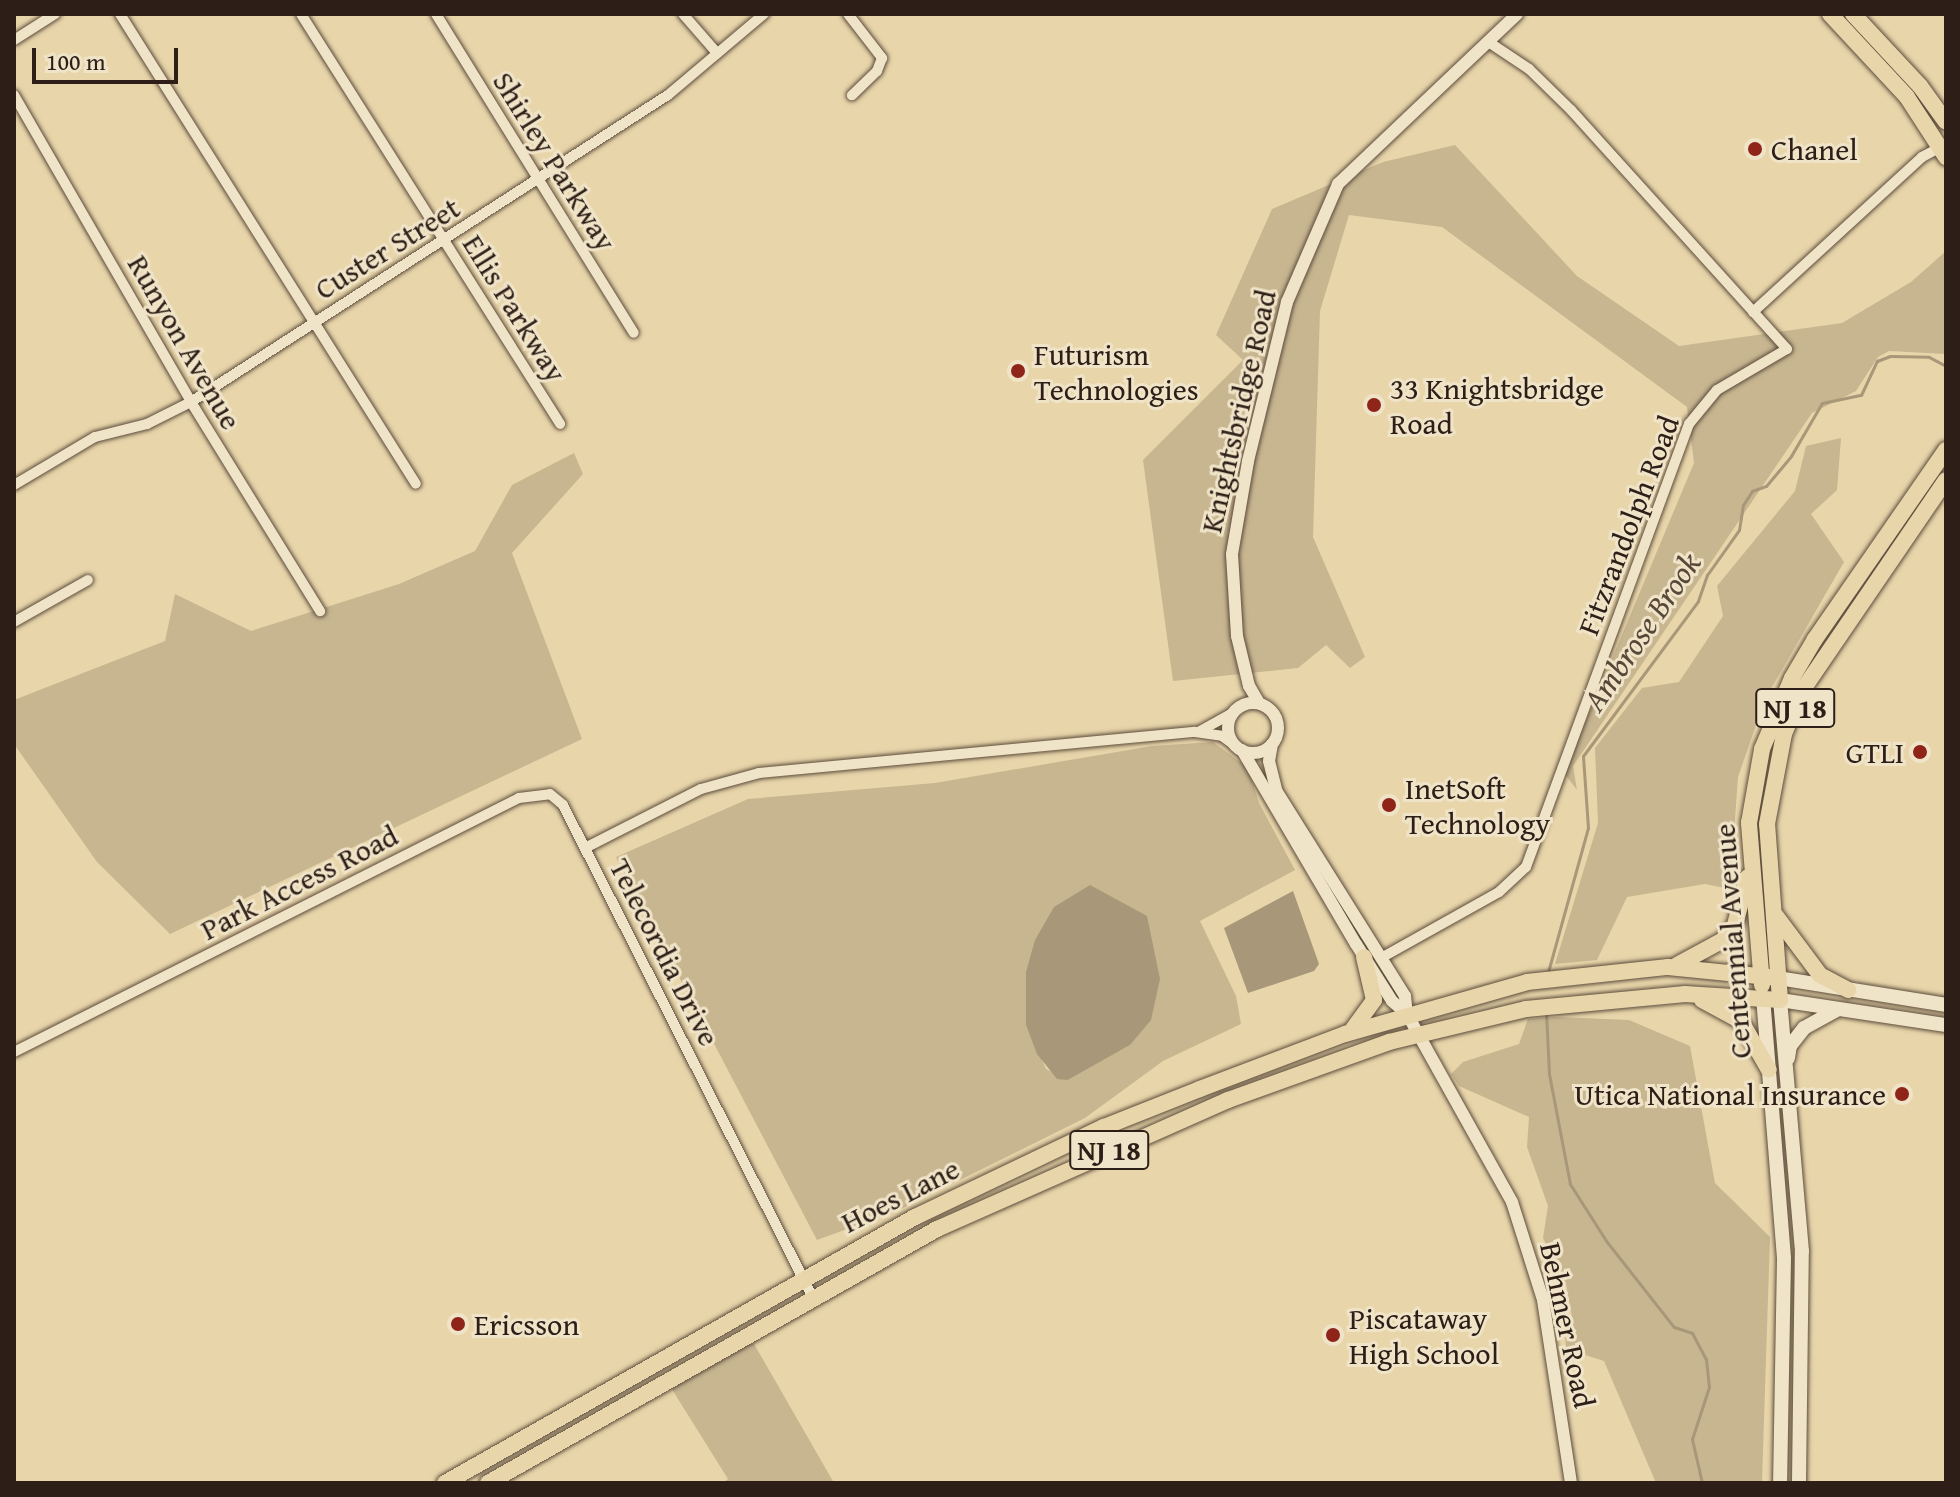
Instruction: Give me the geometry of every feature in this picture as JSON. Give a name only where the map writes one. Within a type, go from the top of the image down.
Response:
[{"type":"highway","points":[[1830,14],[1907,97],[1944,152]]},
{"type":"highway","points":[[1853,14],[1946,111]]},
{"type":"highway","points":[[1926,92],[1946,122]]},
{"type":"highway","name":"Centennial Avenue","points":[[1772,999],[1761,976],[1751,861],[1754,785],[1774,715],[1815,639],[1946,450]]},
{"type":"highway","name":"Centennial Avenue","points":[[1772,999],[1778,978],[1767,824],[1784,734],[1802,691],[1946,480]]},
{"type":"highway","name":"NJ 18","points":[[1407,1014],[1527,982],[1668,967],[1708,952],[1731,930],[1751,861]]},
{"type":"highway","points":[[1771,904],[1785,934],[1820,975],[1848,990]]},
{"type":"highway","points":[[1345,1034],[1363,1020],[1374,1000],[1372,957]]},
{"type":"highway","points":[[1668,967],[1778,978]]},
{"type":"highway","points":[[1685,994],[1720,1006],[1741,1021],[1778,1070]]},
{"type":"highway","name":"NJ 18","points":[[1418,1034],[1526,1009],[1574,1003],[1685,994],[1772,999]]},
{"type":"highway","name":"Hoes Lane","points":[[445,1483],[803,1277],[1104,1127],[1345,1034],[1407,1014]]},
{"type":"highway","name":"Hoes Lane","points":[[488,1483],[812,1296],[1005,1196],[1179,1119],[1418,1034]]},
{"type":"main road","points":[[1778,978],[1946,1005]]},
{"type":"main road","points":[[1772,999],[1946,1025]]},
{"type":"main road","name":"Centennial Avenue","points":[[1772,999],[1778,1070],[1802,1251],[1799,1483]]},
{"type":"main road","points":[[1778,1070],[1790,1046],[1804,1028],[1839,1009]]},
{"type":"main road","name":"Centennial Avenue","points":[[1778,1070],[1786,1325],[1780,1483]]},
{"type":"street","points":[[14,40],[55,14]]},
{"type":"street","points":[[120,14],[416,484]]},
{"type":"street","name":"Ellis Parkway","points":[[301,14],[560,424]]},
{"type":"street","name":"Shirley Parkway","points":[[436,14],[634,333]]},
{"type":"street","points":[[683,14],[717,53]]},
{"type":"street","name":"Custer Street","points":[[15,481],[95,437],[147,424],[191,402],[540,181],[668,95],[764,14]]},
{"type":"street","points":[[848,14],[882,58],[877,71],[852,95]]},
{"type":"street","name":"Knightsbridge Road","points":[[1235,711],[1242,666],[1233,597],[1236,518],[1274,345],[1319,222],[1353,167],[1517,14]]},
{"type":"street","points":[[1487,41],[1529,69],[1571,110],[1753,312],[1922,157],[1944,152]]},
{"type":"street","name":"Runyon Avenue","points":[[16,102],[191,402],[320,611]]},
{"type":"street","name":"Fitzrandolph Road","points":[[1372,957],[1499,892],[1526,867],[1689,424],[1717,390],[1787,349],[1753,312]]},
{"type":"street","points":[[14,622],[88,580]]},
{"type":"street","name":"Knightsbridge Road","points":[[1242,666],[1259,703]]},
{"type":"street","points":[[1372,957],[1277,792],[1269,761],[1278,730],[1276,717],[1259,703],[1235,711],[1228,733],[1372,957],[1405,996],[1407,1014]]},
{"type":"street","name":"Telecordia Drive","points":[[1195,732],[1235,711]]},
{"type":"street","name":"Telecordia Drive","points":[[812,1296],[585,848],[701,789],[743,776],[1195,732],[1222,736],[1239,748]]},
{"type":"street","points":[[1239,748],[1258,752],[1272,744]]},
{"type":"street","name":"Park Access Road","points":[[14,1052],[519,798],[550,794],[563,805],[585,848]]},
{"type":"street","name":"Behmer Road","points":[[1407,1014],[1500,1177],[1516,1214],[1548,1326],[1571,1483]]},
{"type":"shaded area","points":[[1455,145],[1577,276],[1679,346],[1842,323],[1911,282],[1946,251],[1946,354],[1889,351],[1878,357],[1856,391],[1812,413],[1573,766],[1577,790],[1564,773],[1694,463],[1687,407],[1442,227],[1349,215],[1320,311],[1313,537],[1365,657],[1350,668],[1326,645],[1298,668],[1173,681],[1143,460],[1243,360],[1216,335],[1272,209],[1383,162]]},
{"type":"shaded area","points":[[1841,438],[1837,490],[1811,514],[1844,562],[1765,699],[1738,777],[1730,889],[1705,884],[1627,897],[1597,960],[1555,964],[1598,823],[1595,748],[1642,688],[1679,682],[1723,616],[1717,586],[1795,491],[1806,446]]},
{"type":"shaded area","points":[[574,453],[583,474],[512,553],[582,739],[170,934],[97,862],[14,744],[14,700],[165,641],[175,594],[251,631],[399,584],[475,551],[512,485]]},
{"type":"shaded area","points":[[1213,742],[1248,768],[1259,803],[1295,870],[1200,921],[1236,996],[1241,1024],[1163,1061],[1085,1118],[899,1210],[817,1240],[616,857],[748,799],[935,783],[1152,746]],"holes":[[[1026,1025],[1130,1045],[1068,1080],[1046,1069]]]},
{"type":"shaded area","points":[[1090,885],[1147,916],[1160,979],[1151,1020],[1130,1045],[1068,1080],[1057,1079],[1037,1054],[1026,1025],[1026,972],[1035,940],[1054,907]]},
{"type":"shaded area","points":[[1293,891],[1319,964],[1314,971],[1248,993],[1224,928]]},
{"type":"shaded area","points":[[1528,1019],[1629,1020],[1690,1046],[1715,1183],[1770,1237],[1762,1483],[1656,1483],[1604,1361],[1566,1349],[1565,1334],[1573,1323],[1566,1284],[1543,1238],[1548,1206],[1527,1147],[1529,1117],[1459,1086],[1451,1074],[1463,1062],[1519,1044]]},
{"type":"shaded area","points":[[750,1337],[834,1483],[723,1483],[728,1479],[668,1383]]},
{"type":"waterway","name":"Ambrose Brook","points":[[1548,972],[1588,828],[1583,756],[1698,601],[1707,575],[1739,530],[1743,505],[1752,491],[1766,486],[1791,456],[1822,403],[1861,395],[1877,361],[1890,356],[1929,357],[1946,366]]},
{"type":"waterway","name":"Ambrose Brook","points":[[1546,1012],[1549,1074],[1570,1184],[1607,1242],[1674,1327],[1692,1333],[1706,1359],[1709,1387],[1692,1439],[1702,1483]]},
{"type":"place","name":"Chanel","points":[[1755,149]]},
{"type":"place","name":"Futurism Technologies","points":[[1018,371]]},
{"type":"place","name":"33 Knightsbridge Road","points":[[1374,405]]},
{"type":"place","name":"GTLI","points":[[1920,752]]},
{"type":"place","name":"InetSoft Technology","points":[[1389,805]]},
{"type":"place","name":"Utica National Insurance","points":[[1902,1094]]},
{"type":"place","name":"Ericsson","points":[[458,1324]]},
{"type":"place","name":"Piscataway High School","points":[[1333,1335]]}]
